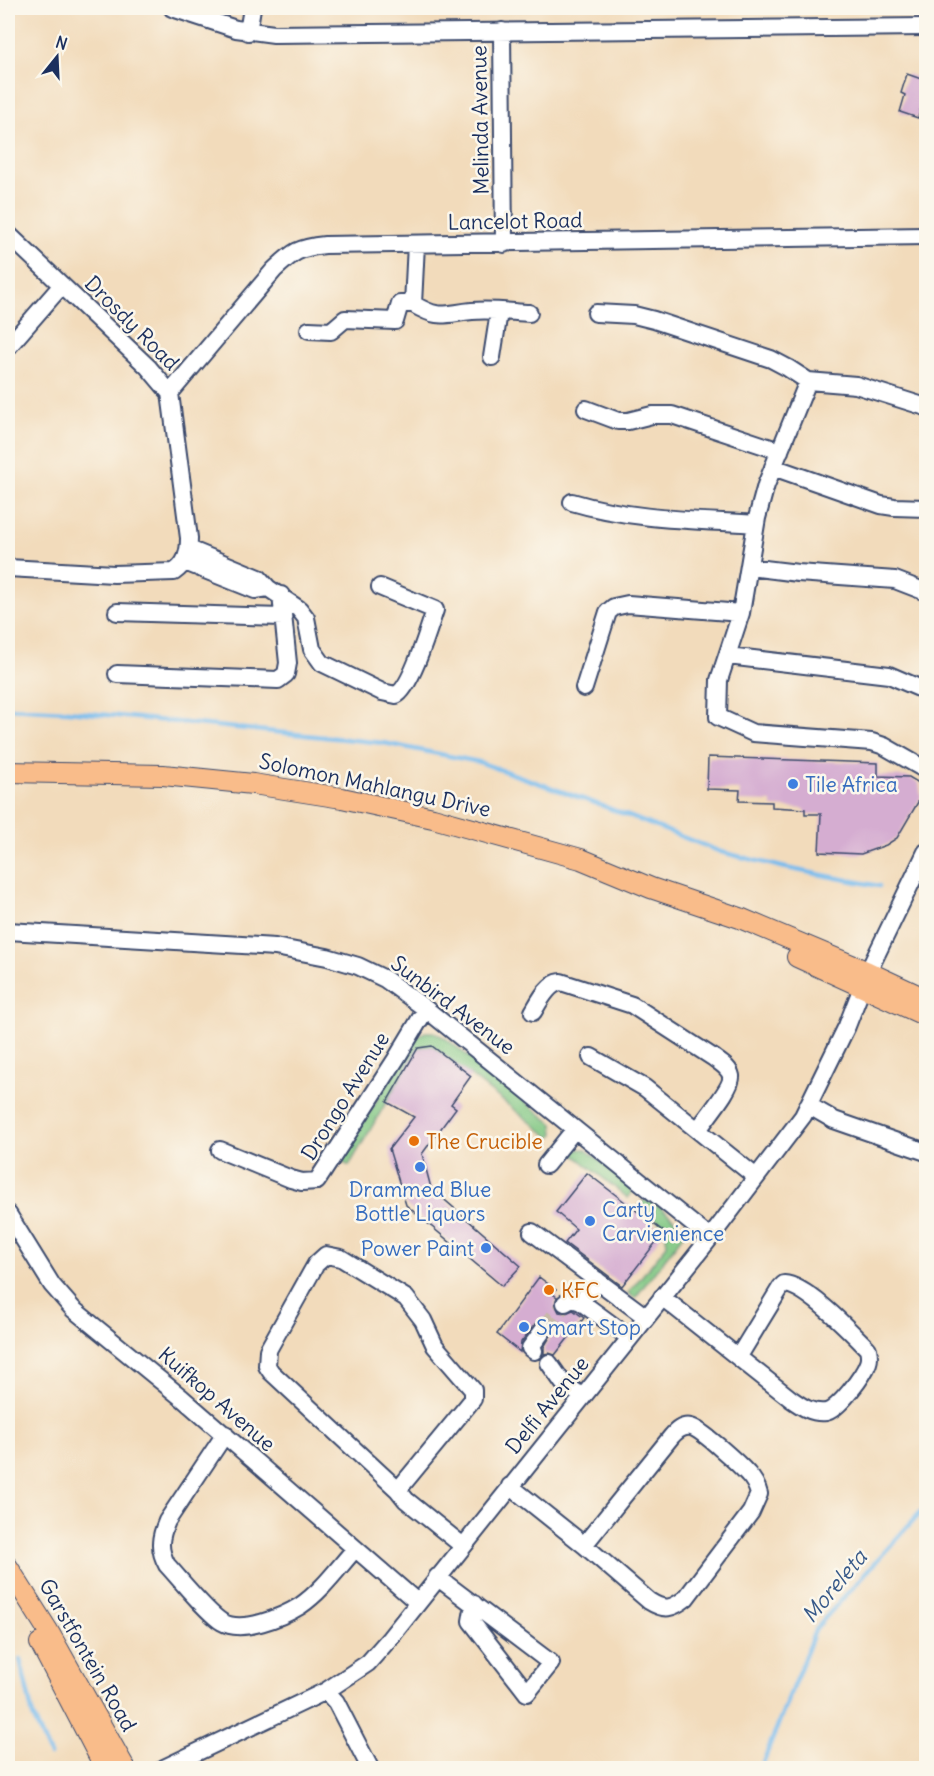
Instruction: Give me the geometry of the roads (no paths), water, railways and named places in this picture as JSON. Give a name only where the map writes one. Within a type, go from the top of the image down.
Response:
[{"type":"main road","name":"Solomon Mahlangu Drive","points":[[8,772],[163,775],[253,784],[342,798],[433,818],[581,859],[651,888],[742,933],[927,999]]},
{"type":"main road","name":"Solomon Mahlangu Drive","points":[[866,979],[927,1016]]},
{"type":"main road","name":"Garstfontein Road","points":[[8,1567],[47,1629],[124,1768]]},
{"type":"main road","name":"Garstfontein Road","points":[[8,1586],[35,1633],[96,1763]]},
{"type":"street","points":[[172,8],[248,32],[294,34],[927,27]]},
{"type":"street","points":[[248,32],[252,8]]},
{"type":"street","name":"Melinda Avenue","points":[[502,31],[504,244]]},
{"type":"street","name":"Drosdy Road","points":[[8,234],[148,367],[170,393],[188,549]]},
{"type":"street","name":"Lancelot Road","points":[[170,393],[274,270],[303,248],[325,245],[927,236]]},
{"type":"street","points":[[413,304],[416,244]]},
{"type":"street","points":[[8,347],[62,285]]},
{"type":"street","points":[[309,330],[331,331],[345,319],[395,321],[399,304],[413,304],[430,314],[453,315],[472,311],[529,313]]},
{"type":"street","points":[[492,357],[499,312]]},
{"type":"street","points":[[596,313],[634,315],[654,320],[771,359],[808,381],[856,385],[927,407]]},
{"type":"street","points":[[808,381],[766,485],[756,524],[741,613],[719,680],[718,717],[753,733],[872,742],[884,746],[927,770]]},
{"type":"street","points":[[586,409],[618,422],[628,422],[652,415],[672,415],[780,451]]},
{"type":"street","points":[[773,467],[881,505],[927,508]]},
{"type":"street","points":[[572,502],[621,514],[661,519],[756,524]]},
{"type":"street","points":[[8,568],[142,574],[174,572],[188,549],[255,590],[274,592],[303,613],[312,649],[322,663],[382,692],[396,695],[405,687],[423,646],[435,610],[380,587]]},
{"type":"street","points":[[748,567],[895,580],[927,592]]},
{"type":"street","points":[[117,674],[278,680],[286,674],[288,663],[283,617],[274,592]]},
{"type":"street","points":[[584,688],[606,616],[614,607],[628,604],[741,613]]},
{"type":"street","points":[[117,612],[283,617]]},
{"type":"street","points":[[728,656],[889,675],[927,691]]},
{"type":"street","name":"Delfi Avenue","points":[[164,1768],[294,1708],[326,1691],[368,1662],[710,1238],[802,1116],[847,1026],[866,979],[927,852]]},
{"type":"street","name":"Sunbird Avenue","points":[[8,931],[274,947],[327,957],[358,966],[385,979],[426,1009],[710,1238]]},
{"type":"street","points":[[532,1012],[551,986],[555,982],[561,982],[632,1005],[714,1058],[727,1068],[731,1077],[729,1086],[698,1130]]},
{"type":"street","name":"Drongo Avenue","points":[[220,1150],[291,1179],[302,1182],[317,1181],[426,1009]]},
{"type":"street","points":[[591,1057],[645,1088],[756,1177]]},
{"type":"street","points":[[808,1105],[834,1120],[927,1152]]},
{"type":"street","points":[[546,1165],[575,1129]]},
{"type":"street","name":"Kuifkop Avenue","points":[[8,1214],[60,1297],[225,1434],[417,1602]]},
{"type":"street","points":[[532,1232],[646,1317]]},
{"type":"street","points":[[398,1490],[473,1399],[473,1390],[441,1354],[423,1320],[406,1298],[341,1258],[326,1255],[316,1264],[268,1350],[267,1366],[406,1500],[463,1545]]},
{"type":"street","points":[[597,1280],[573,1303],[630,1338]]},
{"type":"street","points":[[662,1297],[807,1409],[825,1412],[834,1410],[860,1378],[868,1365],[870,1356],[868,1349],[813,1298],[798,1287],[784,1284],[739,1356]]},
{"type":"street","points":[[534,1351],[530,1348],[544,1329]]},
{"type":"street","points":[[549,1362],[563,1383],[582,1396]]},
{"type":"street","points":[[510,1486],[659,1608],[675,1607],[686,1598],[751,1512],[759,1494],[749,1474],[711,1440],[693,1427],[683,1427],[671,1437],[584,1545]]},
{"type":"street","points":[[225,1434],[168,1521],[160,1545],[161,1554],[167,1565],[216,1618],[232,1626],[248,1627],[300,1606],[326,1582],[355,1549]]},
{"type":"street","points":[[437,1577],[474,1604],[551,1663],[526,1693],[471,1621],[474,1604]]},
{"type":"street","points":[[326,1691],[336,1702],[370,1768]]},
{"type":"waterway","points":[[8,708],[68,711],[384,743],[479,762],[603,806],[721,852],[786,868],[879,886]]},
{"type":"waterway","name":"Moreleta","points":[[761,1768],[816,1628],[926,1506]]},
{"type":"waterway","points":[[20,1659],[33,1716],[50,1755]]},
{"type":"tunnel","points":[[544,1329],[565,1303]]},
{"type":"place","name":"Tile Africa","points":[[793,784]]},
{"type":"place","name":"The Crucible","points":[[414,1141]]},
{"type":"place","name":"Drammed Blue Bottle Liquors","points":[[420,1167]]},
{"type":"place","name":"Carty Carvienience","points":[[590,1221]]},
{"type":"place","name":"Power Paint","points":[[486,1248]]},
{"type":"place","name":"KFC","points":[[549,1290]]},
{"type":"place","name":"Smart Stop","points":[[524,1327]]}]
